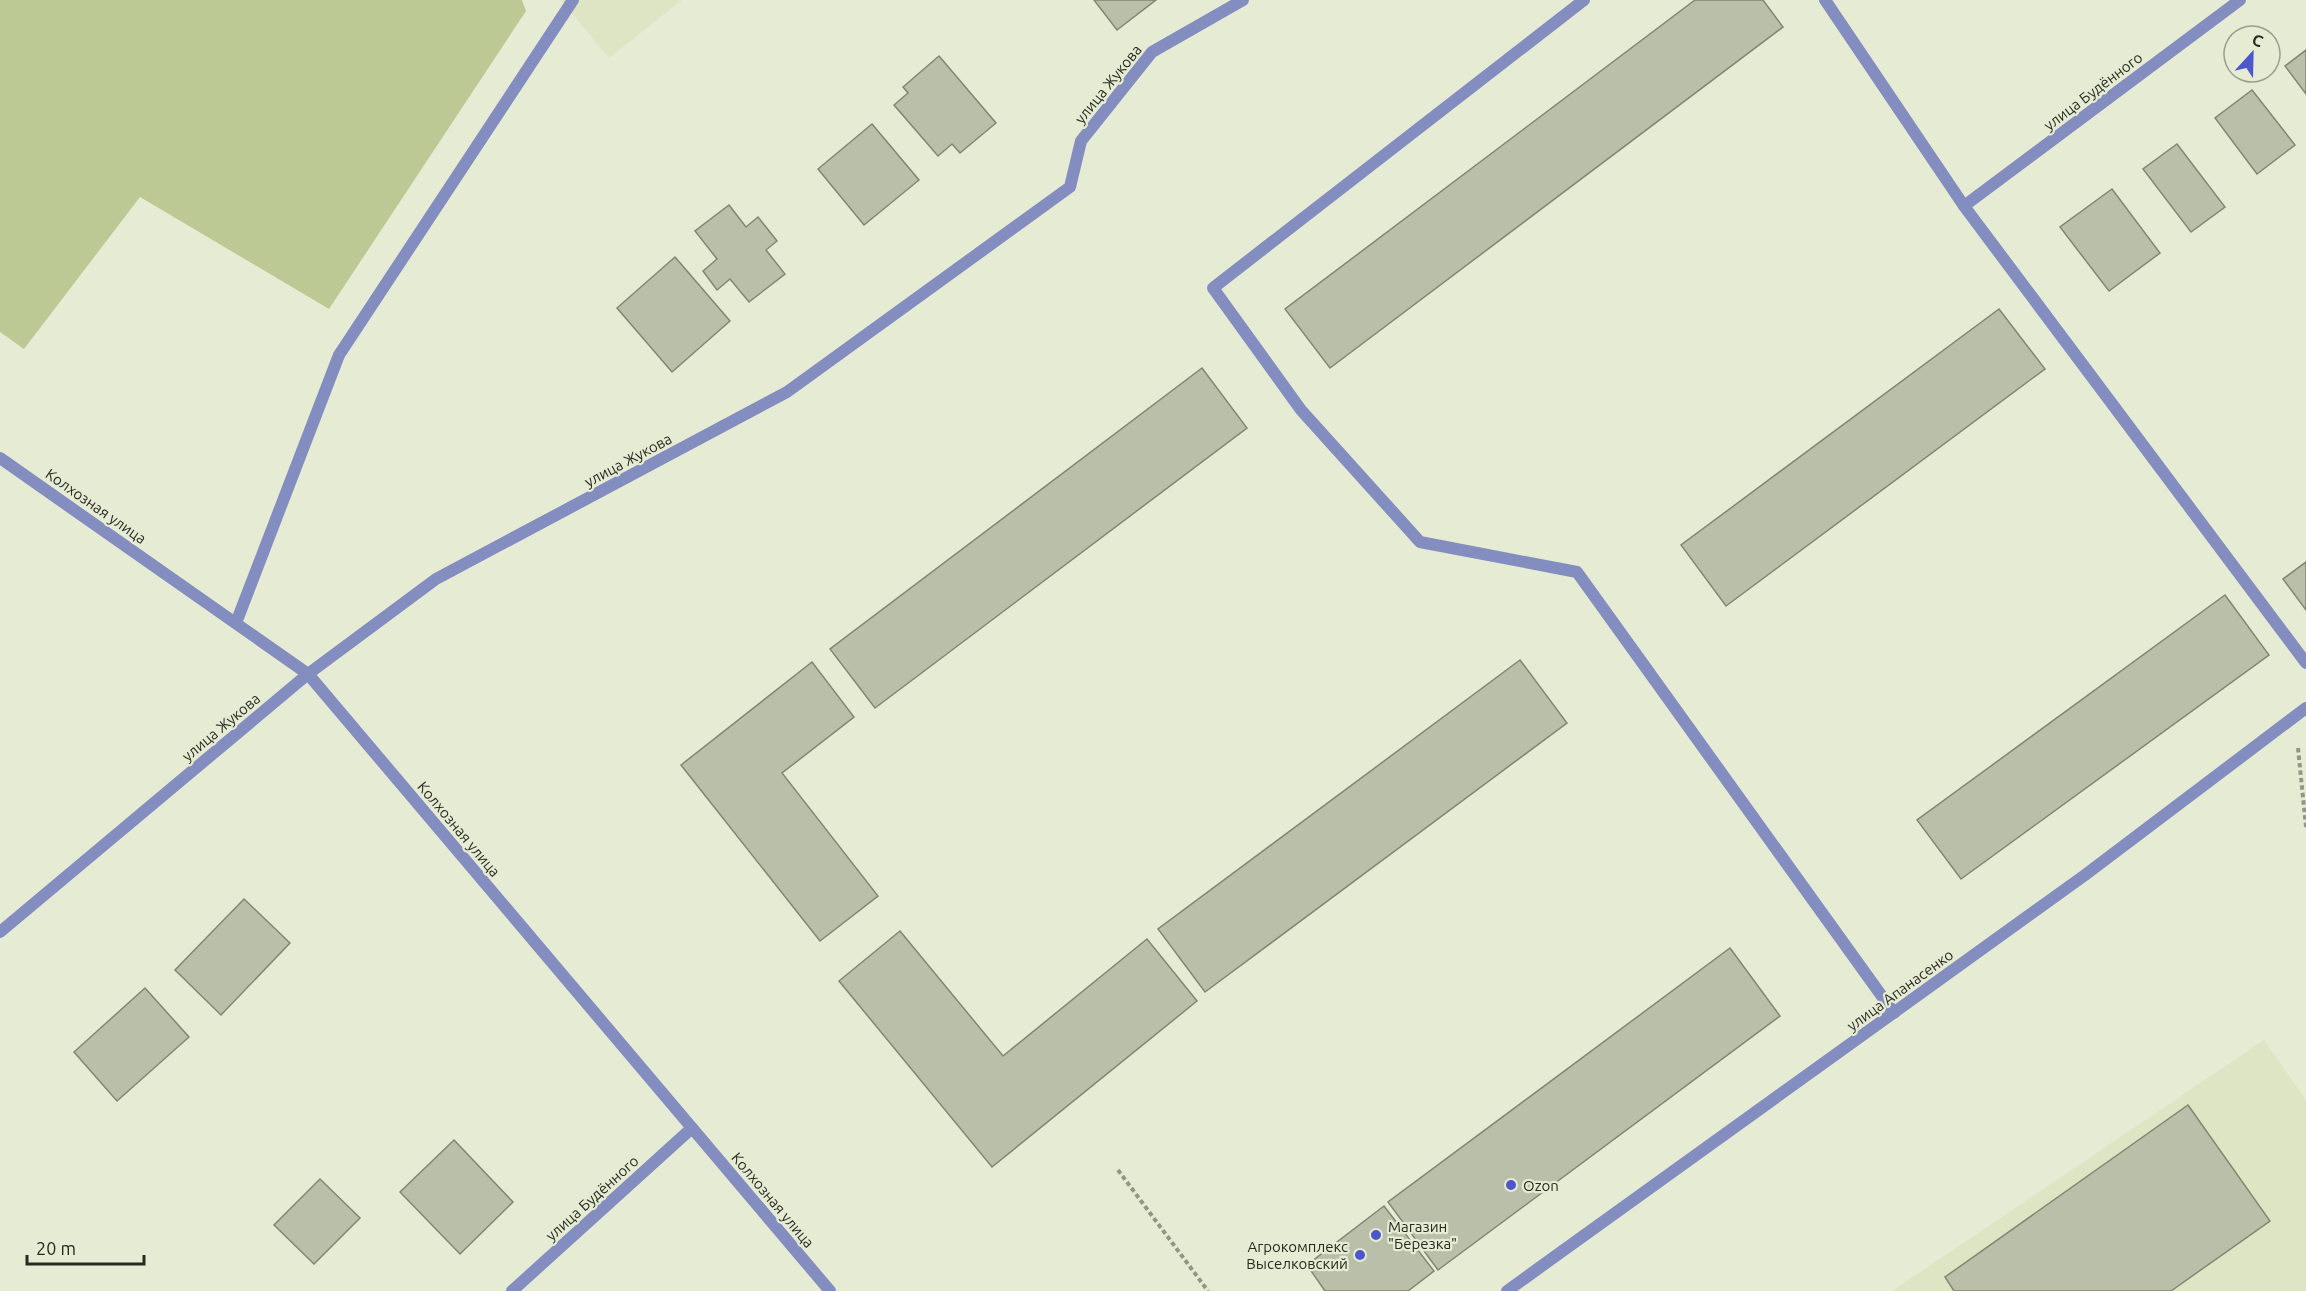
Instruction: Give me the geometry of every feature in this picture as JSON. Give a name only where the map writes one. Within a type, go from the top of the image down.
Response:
[{"type":"street","points":[[236,623],[339,355],[573,0]]},
{"type":"street","name":"улица Жукова","points":[[0,932],[308,674],[436,579],[796,386],[1070,187],[1081,141],[1152,52],[1243,0]]},
{"type":"street","points":[[1584,0],[1213,288],[1301,410],[1420,542],[1577,572],[1894,1012]]},
{"type":"street","points":[[1825,0],[1964,206],[2306,663]]},
{"type":"street","name":"улица Будённого","points":[[1964,206],[2240,0]]},
{"type":"street","name":"Колхозная улица","points":[[0,458],[308,674],[830,1291]]},
{"type":"street","name":"улица Апанасенко","points":[[1507,1291],[2085,875],[2306,708]]},
{"type":"street","name":"улица Будённого","points":[[512,1291],[692,1128]]},
{"type":"path","points":[[2295,716],[2306,827]]},
{"type":"path","points":[[1118,1170],[1208,1291]]},
{"type":"shaded area","points":[[561,0],[682,0],[609,58]]},
{"type":"shaded area","points":[[2264,1040],[2306,1100],[2306,1291],[1892,1291]]},
{"type":"green space","points":[[0,0],[522,0],[526,11],[329,309],[140,197],[24,349],[0,332]]},
{"type":"building","points":[[1094,0],[1156,0],[1117,30]]},
{"type":"building","points":[[1695,0],[1763,0],[1783,27],[1330,368],[1285,309]]},
{"type":"building","points":[[2306,50],[2306,94],[2285,66]]},
{"type":"building","points":[[939,56],[996,123],[960,153],[952,144],[938,156],[894,105],[908,93],[903,87]]},
{"type":"building","points":[[2252,90],[2295,145],[2257,174],[2215,118]]},
{"type":"building","points":[[872,124],[919,180],[864,225],[818,169]]},
{"type":"building","points":[[2177,144],[2225,207],[2191,232],[2143,169]]},
{"type":"building","points":[[2112,189],[2160,253],[2109,291],[2060,227]]},
{"type":"building","points":[[729,205],[746,227],[758,217],[777,241],[766,250],[785,274],[749,302],[730,279],[717,290],[703,271],[717,259],[695,231]]},
{"type":"building","points":[[675,257],[730,321],[672,372],[617,308]]},
{"type":"building","points":[[1999,309],[2045,369],[1726,606],[1681,545]]},
{"type":"building","points":[[1202,368],[1247,428],[875,708],[830,649]]},
{"type":"building","points":[[2306,562],[2306,610],[2283,579]]},
{"type":"building","points":[[2225,595],[2269,655],[1961,879],[1917,820]]},
{"type":"building","points":[[1520,660],[1567,723],[1205,992],[1158,929]]},
{"type":"building","points":[[812,662],[854,717],[782,773],[878,896],[820,941],[681,765]]},
{"type":"building","points":[[244,899],[290,943],[221,1015],[175,970]]},
{"type":"building","points":[[900,931],[1003,1056],[1147,939],[1197,1001],[992,1167],[839,981]]},
{"type":"building","points":[[1730,948],[1780,1016],[1438,1270],[1388,1202]]},
{"type":"building","points":[[145,988],[189,1037],[117,1101],[74,1052]]},
{"type":"building","points":[[2188,1105],[2270,1221],[2171,1291],[1954,1291],[1945,1277]]},
{"type":"building","points":[[454,1140],[513,1202],[460,1254],[400,1192]]},
{"type":"building","points":[[320,1179],[360,1218],[314,1264],[274,1225]]},
{"type":"building","name":"Магазин \"Березка\"","points":[[1384,1206],[1434,1271],[1408,1291],[1325,1291],[1307,1265]]},
{"type":"place","name":"Ozon","points":[[1511,1185]]},
{"type":"place","name":"Магазин \"Березка\"","points":[[1376,1235]]},
{"type":"place","name":"Агрокомплекс Выселковский","points":[[1360,1255]]}]
